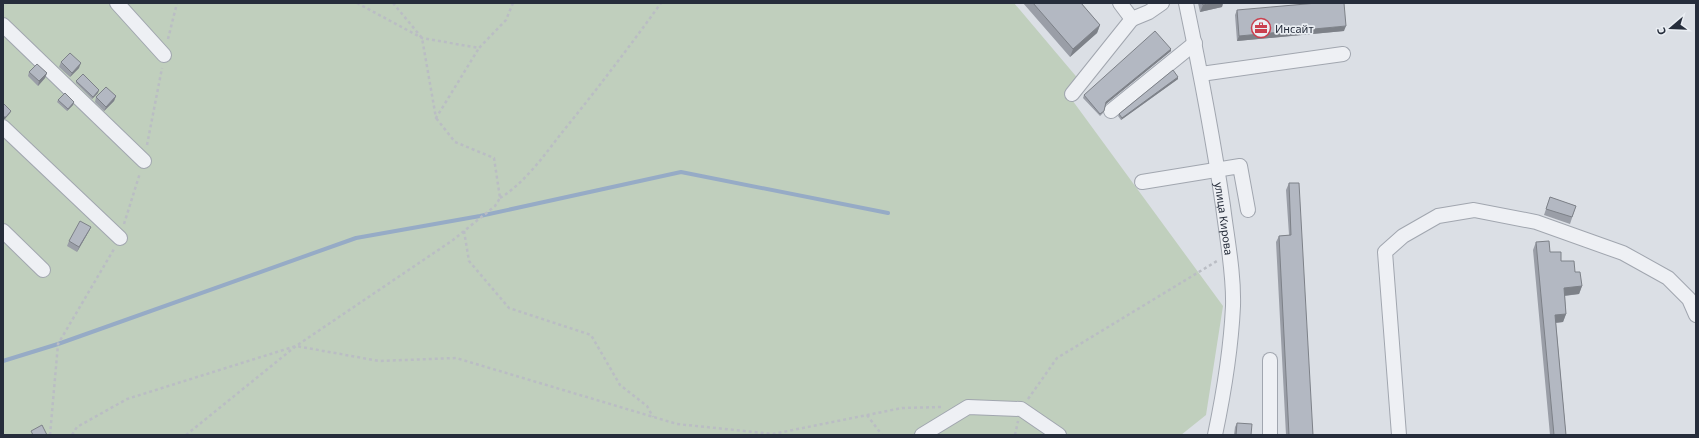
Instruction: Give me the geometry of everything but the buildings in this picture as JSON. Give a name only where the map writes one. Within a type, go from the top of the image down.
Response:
[{"type":"street","points":[[117,3],[164,55]]},
{"type":"street","points":[[1120,3],[1132,19]]},
{"type":"street","points":[[1072,94],[1132,19],[1149,12],[1162,3]]},
{"type":"street","name":"улица Кирова","points":[[1186,3],[1201,74],[1217,169],[1229,254],[1233,305],[1225,388],[1215,435]]},
{"type":"street","points":[[3,25],[144,160]]},
{"type":"street","points":[[1111,111],[1195,42]]},
{"type":"street","points":[[1201,74],[1343,54]]},
{"type":"street","points":[[3,127],[120,238]]},
{"type":"street","points":[[1142,182],[1240,166],[1248,210]]},
{"type":"street","points":[[1399,435],[1385,252],[1403,236],[1438,216],[1474,210],[1536,222],[1623,253],[1668,278],[1689,299],[1696,315]]},
{"type":"street","points":[[3,231],[43,270]]},
{"type":"street","points":[[1270,360],[1270,435]]},
{"type":"street","points":[[922,435],[968,407],[1021,409],[1059,435]]},
{"type":"path","points":[[50,435],[58,344],[120,238],[144,160],[164,55],[177,3]]},
{"type":"path","points":[[358,3],[422,38],[479,48]]},
{"type":"path","points":[[393,3],[422,38],[436,118],[455,142],[494,158],[500,198]]},
{"type":"path","points":[[436,118],[479,48],[506,20],[513,3]]},
{"type":"path","points":[[186,435],[296,346],[464,231],[495,206],[500,198],[512,191],[535,167],[624,54],[661,3]]},
{"type":"path","points":[[464,231],[469,262],[509,308],[591,335],[620,385],[647,406],[653,417]]},
{"type":"path","points":[[1021,409],[1057,358],[1229,254]]},
{"type":"path","points":[[72,435],[77,427],[128,399],[296,346],[378,361],[456,358],[677,424],[773,434],[902,408],[946,407]]},
{"type":"path","points":[[867,415],[882,435]]},
{"type":"green space","points":[[3,3],[1014,3],[1080,81],[1067,93],[1223,306],[1206,415],[1181,435],[3,435]]},
{"type":"waterway","points":[[3,361],[58,344],[356,238],[480,216],[681,172],[888,213]]},
{"type":"place","name":"Инсайт","points":[[1261,28]]}]
